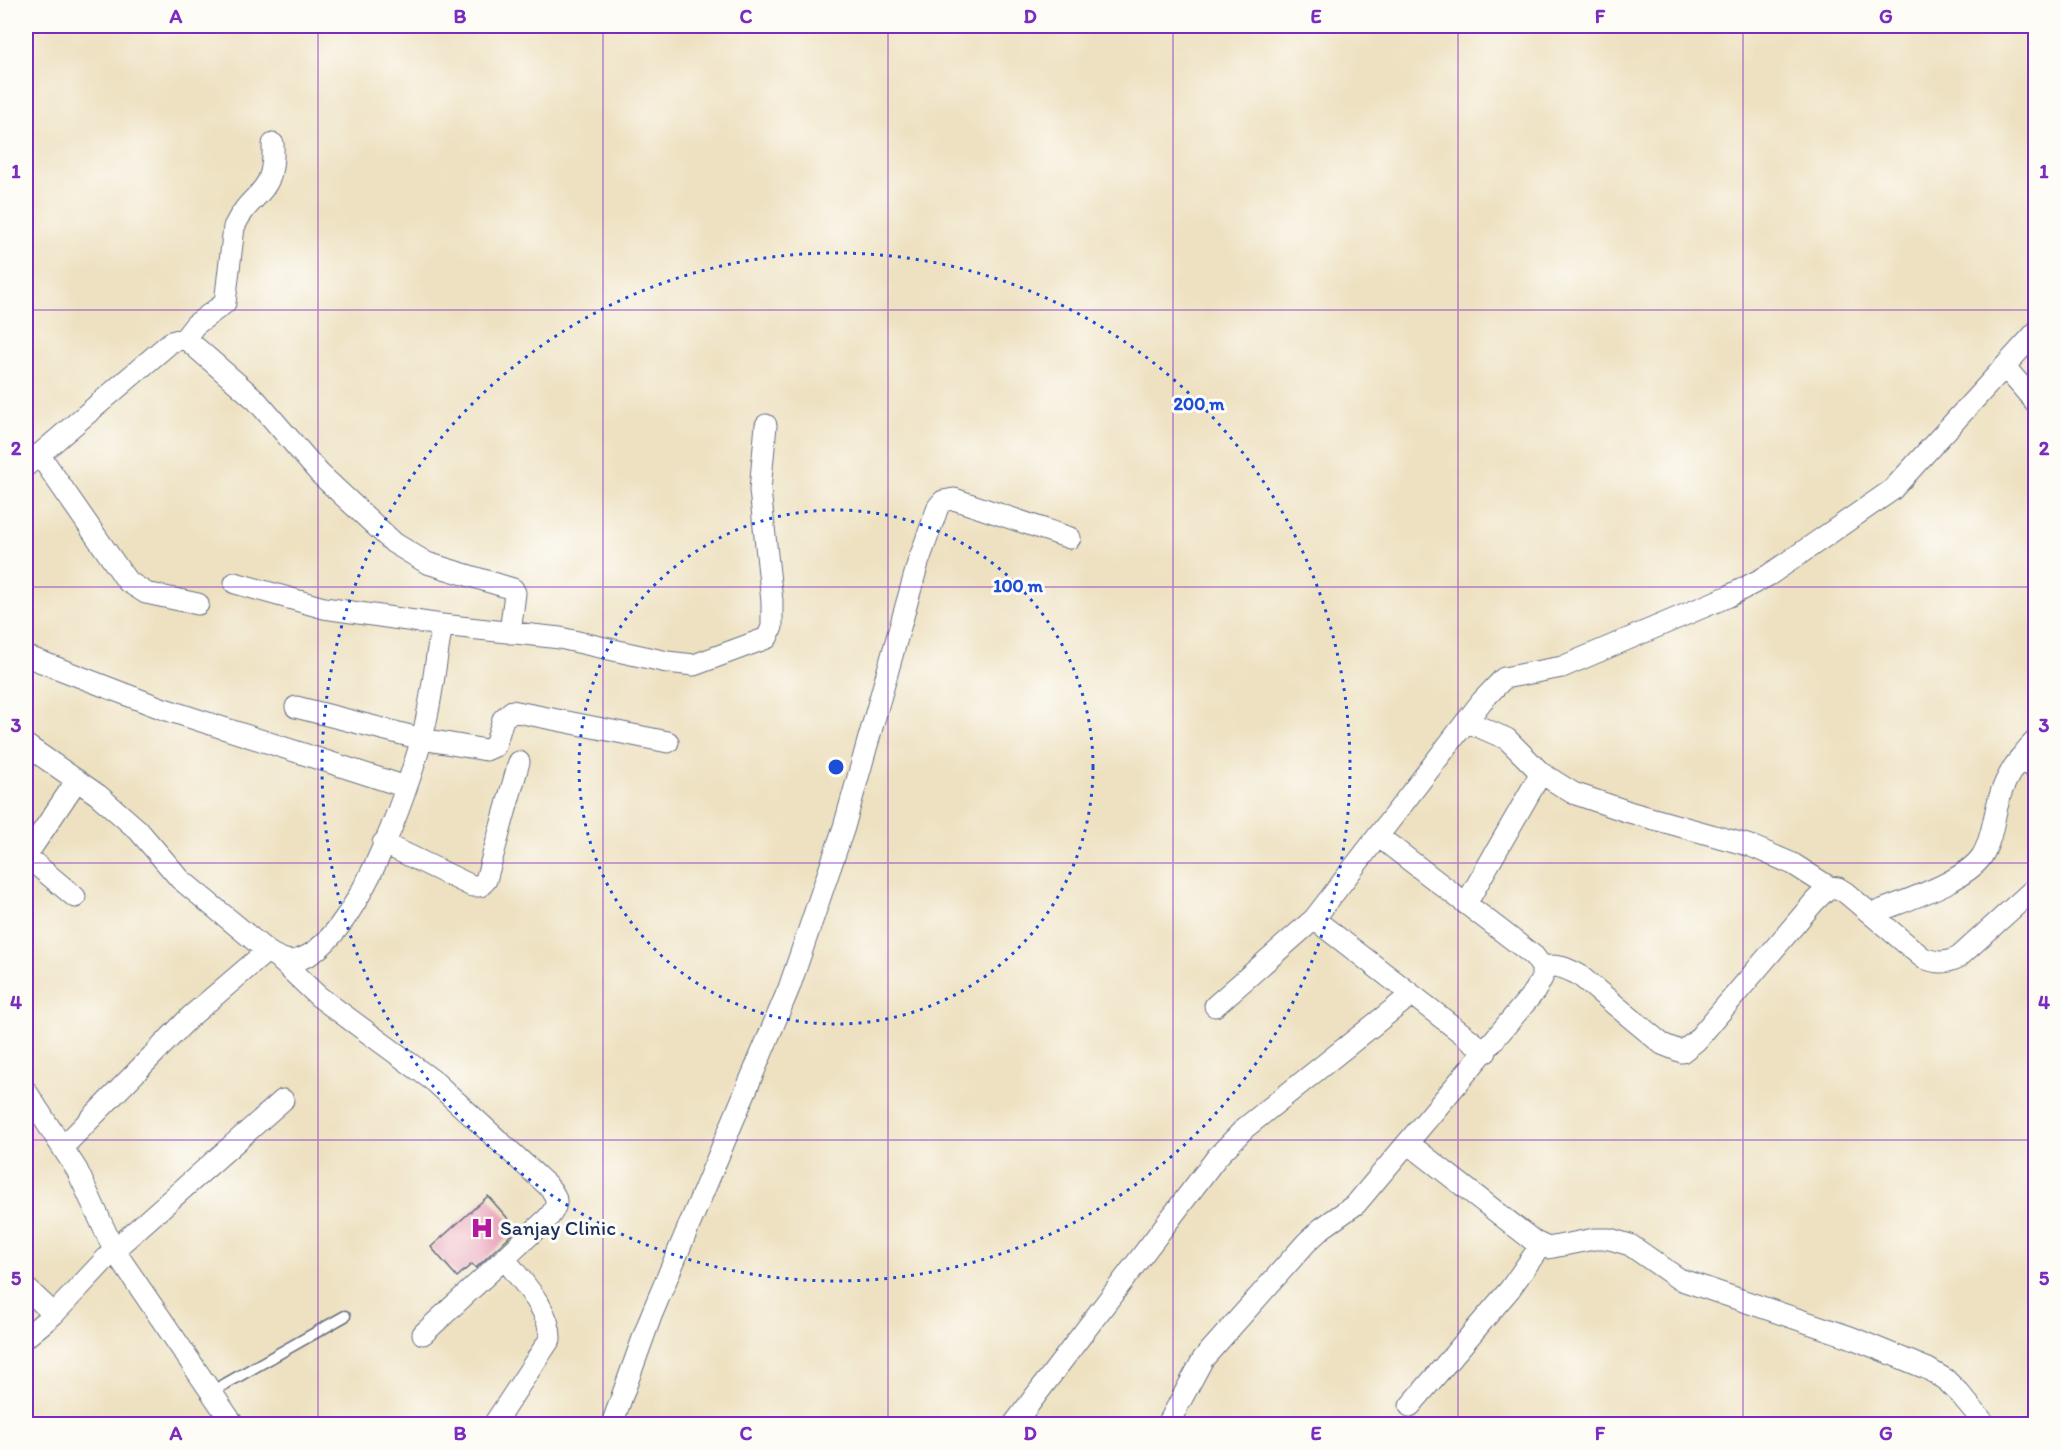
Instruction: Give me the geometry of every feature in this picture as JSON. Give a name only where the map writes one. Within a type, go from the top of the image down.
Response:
[{"type":"street","points":[[198,604],[146,593],[127,581],[32,460],[171,342],[185,338],[195,325],[225,303],[234,227],[238,219],[268,184],[274,166],[273,144]]},
{"type":"street","points":[[1215,1006],[1314,919],[1482,701],[1504,678],[1550,671],[1578,661],[1729,596],[1769,575],[1892,490],[2036,332]]},
{"type":"street","points":[[185,338],[256,400],[320,474],[394,543],[428,563],[513,589],[515,592],[510,633]]},
{"type":"street","points":[[2005,367],[2036,403]]},
{"type":"street","points":[[235,583],[334,610],[571,640],[667,662],[694,665],[767,638],[772,627],[759,490],[766,425]]},
{"type":"street","points":[[612,1425],[651,1316],[789,988],[844,827],[918,563],[938,507],[943,501],[954,499],[1070,537]]},
{"type":"street","points":[[63,1147],[190,1017],[273,955],[297,960],[322,945],[340,928],[355,906],[406,787],[422,739],[442,625]]},
{"type":"street","points":[[26,656],[161,708],[406,787]]},
{"type":"street","points":[[296,708],[422,739],[486,750],[495,746],[503,719],[512,711],[668,742]]},
{"type":"street","points":[[1468,722],[1507,739],[1541,773],[1573,793],[1761,850],[1793,864],[1829,888],[1838,888],[1923,958],[1937,963],[1948,962],[1971,947],[2036,887]]},
{"type":"street","points":[[1872,914],[1953,879],[1981,857],[1988,845],[2003,784],[2027,764],[2036,740]]},
{"type":"street","points":[[26,745],[77,780],[138,830],[180,879],[204,901],[273,955],[318,996],[435,1082],[554,1193],[558,1202],[554,1212],[423,1334]]},
{"type":"street","points":[[383,843],[472,886],[480,886],[486,880],[519,762]]},
{"type":"street","points":[[1466,904],[1541,773]]},
{"type":"street","points":[[75,897],[26,856],[77,780]]},
{"type":"street","points":[[1168,1425],[1193,1376],[1216,1344],[1290,1260],[1322,1228],[1356,1204],[1486,1052],[1535,991],[1542,978],[1542,967],[1534,956],[1378,836]]},
{"type":"street","points":[[1542,967],[1553,965],[1564,967],[1579,975],[1662,1044],[1682,1052],[1696,1041],[1814,902],[1829,888]]},
{"type":"street","points":[[1314,919],[1486,1052]]},
{"type":"street","points":[[1014,1425],[1217,1157],[1264,1112],[1411,995]]},
{"type":"street","points":[[26,1091],[77,1170],[114,1250],[233,1425]]},
{"type":"street","points":[[26,1337],[54,1314],[114,1250],[282,1100]]},
{"type":"street","points":[[1408,1143],[1541,1245],[1548,1248],[1594,1239],[1610,1239],[1630,1245],[1679,1280],[1850,1337],[1928,1369],[1944,1379],[1960,1394],[1985,1425]]},
{"type":"street","points":[[1410,1406],[1503,1297],[1541,1245]]},
{"type":"street","points":[[494,1425],[550,1338],[548,1322],[543,1311],[505,1259]]},
{"type":"street","points":[[26,1288],[54,1314]]},
{"type":"lane","points":[[211,1392],[345,1316]]},
{"type":"shaded area","points":[[26,1107],[45,1134],[26,1154]]},
{"type":"building","points":[[488,1196],[517,1229],[476,1268],[472,1264],[457,1277],[431,1247]]},
{"type":"place","name":"Sanjay Clinic","points":[[482,1228]]}]
